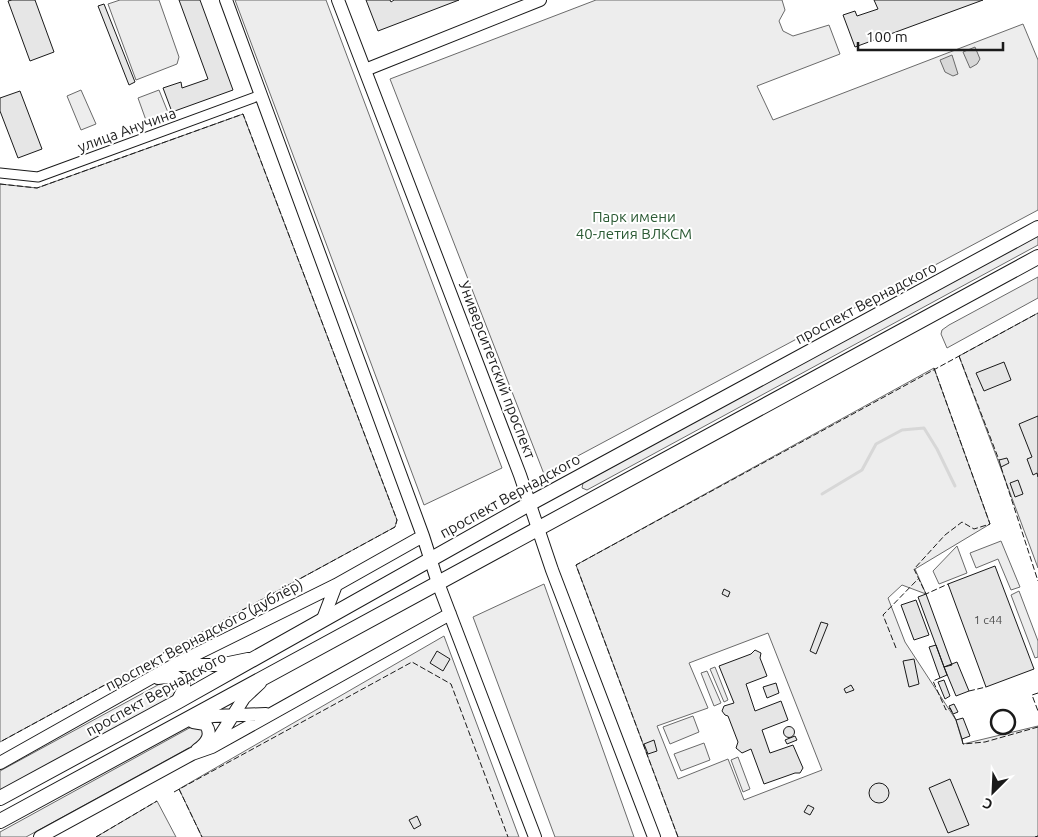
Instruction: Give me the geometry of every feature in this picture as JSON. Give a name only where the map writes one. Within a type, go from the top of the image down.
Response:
[{"type":"main road","points":[[226,0],[423,536],[438,583],[535,837]]},
{"type":"main road","name":"Университетский проспект","points":[[338,0],[530,503],[552,570],[654,837]]},
{"type":"main road","points":[[365,70],[540,0]]},
{"type":"main road","name":"проспект Вернадского","points":[[0,798],[177,702],[530,503],[1038,228]]},
{"type":"main road","points":[[0,822],[1038,257]]},
{"type":"main road","name":"проспект Вернадского (дублёр)","points":[[0,763],[153,679],[174,665],[336,585],[423,536]]},
{"type":"main road","points":[[323,620],[336,585]]},
{"type":"main road","points":[[192,754],[212,747],[450,614]]},
{"type":"main road","points":[[174,665],[219,665],[256,656]]},
{"type":"main road","points":[[212,747],[244,698],[270,674]]},
{"type":"main road","points":[[153,679],[166,676],[180,678],[184,682],[184,688],[177,702]]},
{"type":"main road","points":[[183,722],[212,716],[271,714]]},
{"type":"main road","points":[[40,837],[204,746],[210,734],[209,728],[205,724],[197,722],[183,722]]},
{"type":"street","name":"улица Анучина","points":[[0,173],[38,177],[261,95]]},
{"type":"shaded area","points":[[120,0],[159,0],[179,57],[177,64],[136,80],[108,4]]},
{"type":"shaded area","points":[[235,0],[326,0],[502,468],[424,505]]},
{"type":"shaded area","name":"Парк имени 40-летия ВЛКСМ","points":[[596,0],[782,0],[785,10],[779,21],[783,31],[793,36],[829,25],[840,54],[757,86],[773,120],[1023,24],[1038,60],[1038,210],[544,474],[390,79]]},
{"type":"shaded area","points":[[975,47],[980,59],[977,64],[970,68],[963,52]]},
{"type":"shaded area","points":[[952,55],[958,74],[953,76],[945,72],[940,60]]},
{"type":"shaded area","points":[[81,90],[96,124],[81,130],[67,96]]},
{"type":"shaded area","points":[[159,90],[169,115],[147,123],[138,98]]},
{"type":"shaded area","points":[[243,114],[397,520],[395,527],[0,742],[0,184],[37,188]]},
{"type":"shaded area","points":[[1038,235],[1038,245],[587,490],[582,488],[583,483]]},
{"type":"shaded area","points":[[1038,277],[1038,298],[947,348],[941,334],[942,330]]},
{"type":"shaded area","points":[[1038,313],[1038,568],[959,356]]},
{"type":"shaded area","points":[[934,368],[990,524],[915,569],[926,594],[902,585],[888,598],[905,642],[956,720],[963,744],[1038,726],[1038,836],[678,837],[576,565]],"holes":[[[768,633],[822,770],[744,800],[728,759],[678,779],[657,726],[708,708],[689,663]]]},
{"type":"shaded area","points":[[1001,541],[1020,587],[1011,590],[998,559],[976,568],[970,553]]},
{"type":"shaded area","points":[[957,546],[967,573],[939,584],[933,571]]},
{"type":"shaded area","points":[[544,584],[634,837],[555,837],[473,617]]},
{"type":"shaded area","points":[[1019,591],[1038,641],[1038,657],[1035,658],[1011,595]]},
{"type":"shaded area","points":[[444,636],[519,837],[202,837],[179,789]]},
{"type":"shaded area","points":[[715,667],[728,700],[724,702],[710,669]]},
{"type":"shaded area","points":[[707,671],[721,703],[714,706],[701,673]]},
{"type":"shaded area","points":[[167,680],[179,684],[178,694],[0,792],[0,771]]},
{"type":"shaded area","points":[[693,716],[699,732],[670,744],[663,727]]},
{"type":"shaded area","points":[[193,726],[199,726],[204,734],[196,744],[26,837],[0,837],[0,832]]},
{"type":"shaded area","points":[[704,743],[710,760],[681,771],[674,754]]},
{"type":"shaded area","points":[[738,757],[750,789],[743,792],[731,760]]},
{"type":"shaded area","points":[[157,801],[176,837],[96,837]]},
{"type":"building","points":[[35,0],[54,52],[30,61],[8,1]]},
{"type":"building","points":[[179,0],[200,0],[233,90],[172,112],[163,88],[181,82],[182,88],[208,79]]},
{"type":"building","points":[[366,0],[390,0],[391,2],[394,0],[459,0],[378,31]]},
{"type":"building","points":[[874,0],[983,0],[855,47],[843,15],[855,11],[857,16],[878,9]]},
{"type":"building","points":[[104,4],[135,82],[129,85],[98,6]]},
{"type":"building","points":[[20,91],[42,149],[18,158],[0,111],[0,98]]},
{"type":"building","points":[[1004,362],[1011,380],[984,391],[976,373]]},
{"type":"building","points":[[1038,416],[1038,477],[1037,473],[1033,475],[1027,459],[1032,457],[1019,424]]},
{"type":"building","points":[[1007,458],[1009,463],[1001,467],[999,460]]},
{"type":"building","points":[[1018,480],[1023,494],[1015,497],[1010,483]]},
{"type":"building","points":[[995,566],[1034,669],[986,687],[948,584]]},
{"type":"building","points":[[724,589],[730,592],[728,597],[722,594]]},
{"type":"building","points":[[926,594],[952,665],[944,667],[918,597]]},
{"type":"building","points":[[916,600],[929,635],[914,640],[901,605]]},
{"type":"building","points":[[821,622],[828,624],[816,654],[810,651]]},
{"type":"building","points":[[936,645],[947,675],[940,678],[929,647]]},
{"type":"building","points":[[755,650],[761,653],[760,658],[767,676],[746,684],[755,711],[781,701],[788,720],[762,730],[770,753],[793,745],[803,768],[800,773],[764,784],[751,749],[742,753],[736,748],[738,742],[728,716],[722,711],[724,706],[734,703],[719,666],[751,654]]},
{"type":"building","points":[[437,651],[450,659],[443,671],[430,663]]},
{"type":"building","points":[[914,659],[919,684],[909,687],[903,661]]},
{"type":"building","points":[[957,662],[969,691],[956,696],[944,667]]},
{"type":"building","points":[[944,680],[950,696],[945,699],[938,682]]},
{"type":"building","points":[[776,683],[779,693],[767,698],[763,687]]},
{"type":"building","points":[[851,685],[854,690],[846,693],[844,689]]},
{"type":"building","points":[[954,704],[958,712],[953,714],[949,706]]},
{"type":"building","points":[[963,718],[970,736],[962,739],[956,720]]},
{"type":"building","points":[[789,726],[795,732],[789,738],[783,732]]},
{"type":"building","points":[[795,736],[797,740],[787,744],[785,740]]},
{"type":"building","points":[[654,740],[657,751],[648,754],[644,744]]},
{"type":"building","points":[[950,779],[969,825],[948,833],[929,788]]},
{"type":"building","points":[[879,783],[886,786],[889,793],[886,800],[879,803],[872,800],[869,793],[872,786]]},
{"type":"building","points":[[808,805],[814,808],[810,815],[804,812]]},
{"type":"building","points":[[417,816],[421,825],[414,829],[409,820]]},
{"type":"waterway","points":[[822,494],[862,470],[876,444],[902,430],[924,428],[937,449],[955,486]]},
{"type":"fence","points":[[0,184],[37,188],[243,114],[397,520],[395,527],[0,742]]},
{"type":"fence","points":[[678,837],[576,565],[1038,313]]},
{"type":"fence","points":[[959,356],[999,460]]},
{"type":"fence","points":[[934,368],[990,524],[974,529],[962,522],[945,535],[914,569],[926,594],[948,584]]},
{"type":"fence","points":[[1001,467],[1038,581]]},
{"type":"fence","points":[[896,648],[883,615],[918,579]]},
{"type":"fence","points":[[174,792],[412,662],[451,684],[508,837]]},
{"type":"fence","points":[[940,678],[933,681],[946,710],[950,708],[956,720]]},
{"type":"fence","points":[[969,691],[986,687]]},
{"type":"fence","points":[[1038,693],[1032,695],[1038,711]]},
{"type":"fence","points":[[962,739],[963,744],[985,742],[1038,727]]},
{"type":"fence","points":[[179,789],[202,837]]},
{"type":"fence","points":[[96,837],[157,801]]},
{"type":"wall","points":[[1003,710],[1008,711],[1014,717],[1015,722],[1014,727],[1008,733],[1003,734],[998,733],[992,727],[991,722],[992,717],[998,711],[1003,710]]}]
